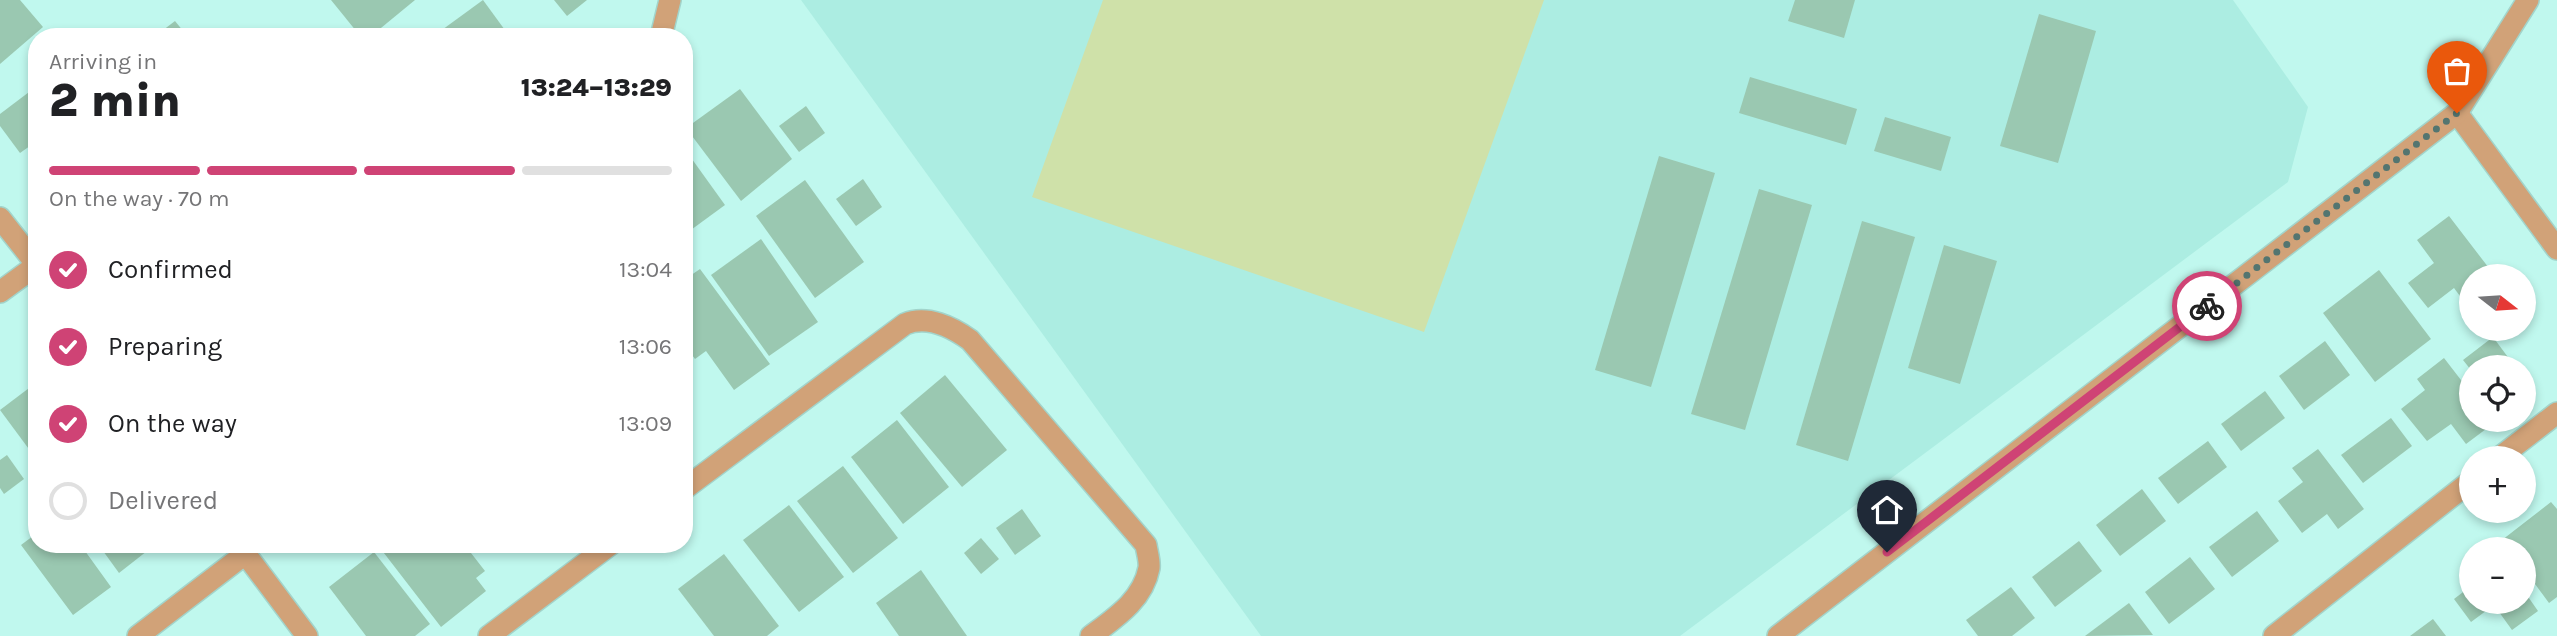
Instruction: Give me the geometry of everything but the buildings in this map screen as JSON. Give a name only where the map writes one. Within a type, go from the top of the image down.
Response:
[{"type":"street","points":[[663,28],[670,0]]},
{"type":"street","points":[[1778,636],[2457,113],[2529,0]]},
{"type":"street","points":[[2457,113],[2557,248]]},
{"type":"street","points":[[0,218],[28,254]]},
{"type":"street","points":[[0,292],[28,272]]},
{"type":"street","points":[[693,482],[905,324],[920,320],[954,329],[970,340],[1146,545],[1150,566],[1139,594],[1121,614],[1091,636]]},
{"type":"street","points":[[2514,446],[2557,413]]},
{"type":"street","points":[[2274,636],[2459,490]]},
{"type":"street","points":[[138,636],[237,553]]},
{"type":"street","points":[[245,553],[307,636]]},
{"type":"street","points":[[489,636],[599,553]]},
{"type":"shaded area","points":[[801,0],[2233,0],[2308,107],[2288,182],[1680,636],[1261,636]]},
{"type":"green space","points":[[1103,0],[1544,0],[1424,332],[1032,197]]},
{"type":"way so far","points":[[2207,306],[2457,113]]},
{"type":"route","points":[[1887,552],[2207,306]]}]
